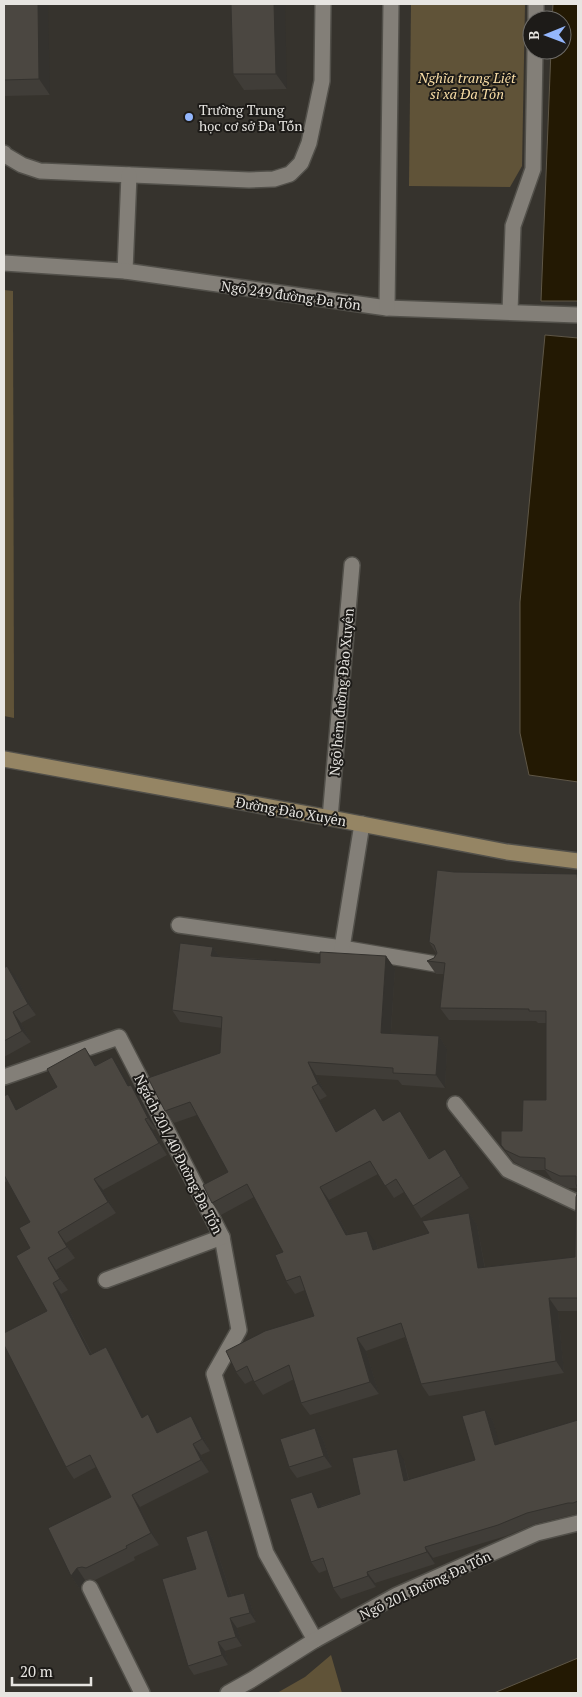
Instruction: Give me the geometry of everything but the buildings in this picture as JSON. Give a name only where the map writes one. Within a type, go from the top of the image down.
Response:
[{"type":"street","points":[[4,153],[22,165],[40,171],[249,180],[274,179],[290,174],[301,163],[316,112],[322,81],[323,4]]},
{"type":"street","points":[[387,308],[391,4]]},
{"type":"street","points":[[510,312],[512,226],[533,169],[535,60]]},
{"type":"street","points":[[125,271],[130,175]]},
{"type":"street","name":"Ngõ 249 đường Đa Tốn","points":[[4,263],[125,271],[387,308],[578,315]]},
{"type":"street","name":"Ngõ hẻm đường Đào Xuyên","points":[[330,818],[352,565]]},
{"type":"street","name":"Đường Đào Xuyên","points":[[4,759],[506,852],[578,861]]},
{"type":"street","points":[[342,948],[362,824]]},
{"type":"street","points":[[180,925],[342,948],[436,964]]},
{"type":"street","name":"Ngách 201/40 Đường Đa Tốn","points":[[4,1077],[119,1037],[222,1237],[239,1330],[214,1374],[266,1553],[315,1640]]},
{"type":"street","points":[[455,1104],[508,1170],[578,1203]]},
{"type":"street","points":[[106,1280],[222,1237]]},
{"type":"street","name":"Ngõ 201 Đường Đa Tốn","points":[[228,1693],[315,1640],[397,1595],[537,1533],[578,1523]]},
{"type":"street","points":[[90,1588],[142,1693]]},
{"type":"green space","name":"Nghĩa trang Liệt sĩ xã Đa Tốn","points":[[411,4],[525,4],[525,10],[522,10],[522,60],[524,60],[522,166],[510,187],[409,186]]},
{"type":"green space","points":[[4,290],[13,291],[14,718],[4,716]]},
{"type":"green space","points":[[331,1655],[342,1693],[277,1693],[305,1677]]},
{"type":"shaded area","points":[[553,4],[578,4],[578,301],[541,301],[551,60],[572,60],[572,10],[553,10]]},
{"type":"shaded area","points":[[545,335],[578,338],[578,782],[529,775],[520,733],[520,602]]},
{"type":"shaded area","points":[[578,1658],[578,1693],[494,1693]]},
{"type":"place","name":"Trường Trung học cơ sở Đa Tốn","points":[[189,117]]}]
